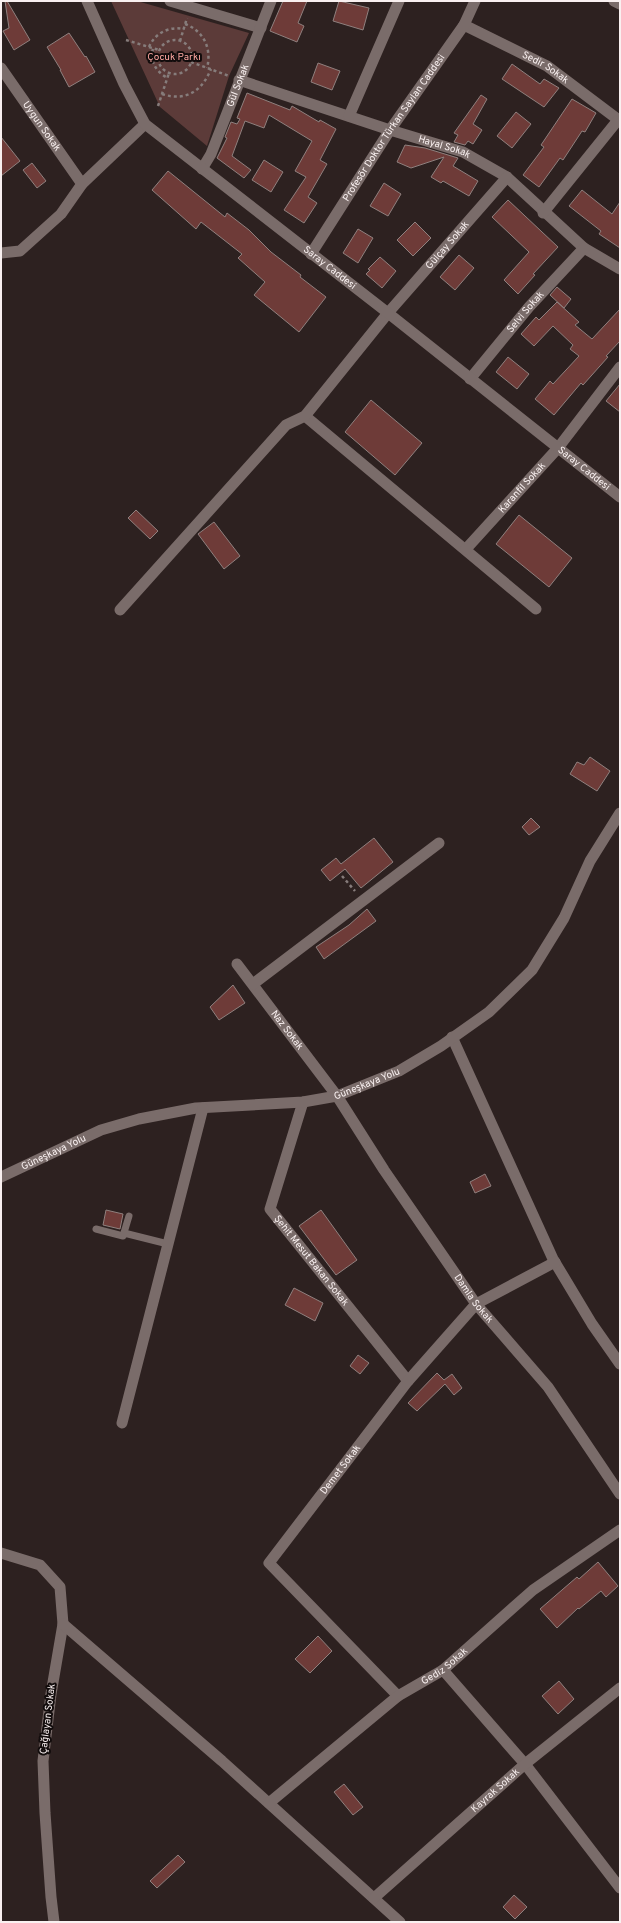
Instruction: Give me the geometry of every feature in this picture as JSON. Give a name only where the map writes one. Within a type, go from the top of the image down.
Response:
[{"type":"street","name":"Saray Caddesi","points":[[87,1],[124,84],[145,124],[388,313],[620,497]]},
{"type":"street","points":[[170,1],[261,28]]},
{"type":"street","name":"Gül Sokak","points":[[202,169],[211,154],[236,78],[261,28],[271,1]]},
{"type":"street","points":[[349,116],[399,1]]},
{"type":"street","name":"Profesör Doktor Türkan Saylan Caddesi","points":[[311,254],[390,130],[464,25],[475,1]]},
{"type":"street","name":"Sedir Sokak","points":[[464,25],[547,66],[619,120]]},
{"type":"street","name":"Uygun Sokak","points":[[1,68],[82,184]]},
{"type":"street","name":"Hayal Sokak","points":[[236,78],[390,130],[463,152],[507,177],[543,213],[584,248],[620,269]]},
{"type":"street","points":[[543,213],[619,120]]},
{"type":"street","points":[[1,252],[20,251],[61,214],[82,184],[145,124]]},
{"type":"street","name":"Gülçay Sokak","points":[[304,416],[388,313],[507,177]]},
{"type":"street","name":"Selvi Sokak","points":[[470,379],[529,307],[584,248]]},
{"type":"street","name":"Karanfil Sokak","points":[[466,549],[558,448],[620,367]]},
{"type":"street","points":[[120,610],[286,425],[304,416],[466,549],[536,609]]},
{"type":"street","name":"Güneşkaya Yolu","points":[[1,1177],[101,1130],[139,1119],[203,1108],[303,1102],[337,1096],[399,1071],[489,1012],[532,970],[564,918],[590,861],[620,813]]},
{"type":"street","points":[[253,984],[439,843]]},
{"type":"street","name":"Naz Sokak","points":[[237,964],[337,1096]]},
{"type":"street","points":[[452,1037],[555,1262],[592,1324],[620,1364]]},
{"type":"street","name":"Damla Sokak","points":[[337,1096],[384,1170],[476,1304],[548,1387],[620,1494]]},
{"type":"street","name":"Şehit Mesut Bakan Sokak","points":[[303,1102],[270,1209],[408,1381]]},
{"type":"street","points":[[122,1424],[203,1108]]},
{"type":"street","name":"Demet Sokak","points":[[398,1696],[270,1563],[408,1381],[476,1304],[555,1262]]},
{"type":"street","name":"Gediz Sokak","points":[[269,1803],[398,1696],[443,1670],[533,1590],[620,1530]]},
{"type":"street","name":"Çağlayan Sokak","points":[[1,1553],[40,1565],[60,1587],[63,1624],[51,1694],[43,1761],[47,1851],[54,1922]]},
{"type":"street","points":[[63,1624],[222,1760],[400,1922]]},
{"type":"street","points":[[443,1670],[526,1764],[620,1888]]},
{"type":"street","name":"Kayrak Sokak","points":[[374,1898],[526,1764],[620,1688]]},
{"type":"lane","points":[[96,1229],[123,1236],[129,1216]]},
{"type":"lane","points":[[124,1233],[168,1244]]},
{"type":"path","points":[[180,41],[188,14]]},
{"type":"path","points":[[162,94],[169,96],[182,96],[192,93],[204,84],[209,69],[209,57],[205,40],[195,29],[185,24]]},
{"type":"path","points":[[149,47],[152,40],[162,31],[175,28],[184,29]]},
{"type":"path","points":[[126,40],[159,50]]},
{"type":"path","points":[[168,41],[180,41],[186,44],[190,49],[191,62],[183,72],[177,74],[170,73],[162,69],[159,63],[159,50],[168,41]]},
{"type":"path","points":[[153,49],[154,65],[158,72],[168,78]]},
{"type":"path","points":[[191,62],[236,78]]},
{"type":"path","points":[[158,106],[170,73]]},
{"type":"path","points":[[342,876],[363,901]]},
{"type":"green space","name":"Çocuk Parkı","points":[[111,1],[137,1],[249,33],[229,76],[207,146],[160,107]]},
{"type":"building","points":[[5,1],[7,1],[30,40],[14,50],[3,31],[9,28]]},
{"type":"building","points":[[283,1],[307,1],[298,23],[304,26],[297,42],[270,31]]},
{"type":"building","points":[[339,1],[369,8],[363,30],[333,21]]},
{"type":"building","points":[[69,33],[85,57],[86,56],[95,72],[69,87],[47,47]]},
{"type":"building","points":[[318,63],[340,71],[332,90],[311,82]]},
{"type":"building","points":[[512,64],[540,84],[544,79],[559,88],[544,107],[502,79]]},
{"type":"building","points":[[247,93],[290,110],[292,106],[319,122],[320,120],[336,129],[320,160],[327,164],[308,197],[317,203],[304,223],[284,210],[306,177],[295,171],[312,141],[269,115],[264,128],[245,121],[232,156],[251,170],[244,178],[217,158],[227,138],[225,137],[231,122],[237,124],[240,119],[237,118]]},
{"type":"building","points":[[481,95],[487,99],[473,124],[482,130],[473,144],[468,141],[465,145],[454,142],[458,135],[454,133]]},
{"type":"building","points":[[572,99],[596,113],[585,132],[582,131],[563,160],[560,158],[539,187],[523,175],[544,147],[541,145]]},
{"type":"building","points":[[516,112],[531,124],[512,148],[497,136]]},
{"type":"building","points":[[1,137],[20,161],[1,176]]},
{"type":"building","points":[[405,145],[425,148],[458,158],[453,166],[478,181],[469,196],[443,181],[441,183],[431,177],[444,157],[411,168],[397,162]]},
{"type":"building","points":[[264,160],[283,172],[271,192],[252,180]]},
{"type":"building","points":[[32,163],[46,181],[37,188],[23,170]]},
{"type":"building","points":[[168,171],[225,217],[227,213],[249,230],[271,252],[326,297],[299,332],[254,295],[265,282],[238,258],[242,254],[201,222],[196,229],[152,190]]},
{"type":"building","points":[[384,183],[401,194],[388,216],[370,206]]},
{"type":"building","points":[[582,190],[612,214],[620,202],[620,248],[599,234],[601,231],[569,206]]},
{"type":"building","points":[[508,200],[558,247],[533,274],[535,275],[518,294],[504,280],[529,252],[492,217]]},
{"type":"building","points":[[415,222],[431,238],[413,256],[397,240]]},
{"type":"building","points":[[358,229],[373,238],[358,263],[343,253]]},
{"type":"building","points":[[459,255],[474,268],[455,290],[440,277]]},
{"type":"building","points":[[380,257],[396,271],[382,288],[366,274],[370,270],[368,269]]},
{"type":"building","points":[[557,287],[571,299],[564,308],[550,295]]},
{"type":"building","points":[[557,302],[579,322],[575,325],[592,339],[620,309],[620,341],[606,356],[608,357],[583,385],[581,383],[554,415],[535,399],[550,381],[553,384],[579,356],[570,349],[573,345],[553,326],[534,346],[521,334],[536,317],[539,320]]},
{"type":"building","points":[[508,357],[529,374],[517,389],[496,372]]},
{"type":"building","points":[[620,384],[620,412],[606,401]]},
{"type":"building","points":[[371,400],[422,443],[395,475],[345,432]]},
{"type":"building","points":[[136,510],[158,531],[150,539],[128,518]]},
{"type":"building","points":[[519,515],[572,558],[549,587],[496,544]]},
{"type":"building","points":[[214,522],[240,556],[224,569],[198,534]]},
{"type":"building","points":[[590,757],[610,771],[597,791],[570,774],[577,762],[584,765]]},
{"type":"building","points":[[531,818],[540,827],[529,835],[522,827]]},
{"type":"building","points":[[374,838],[393,862],[361,888],[345,869],[330,881],[321,870],[336,858],[341,864]]},
{"type":"building","points":[[367,909],[376,921],[324,959],[316,947],[349,925]]},
{"type":"building","points":[[233,985],[245,1003],[219,1020],[210,1007]]},
{"type":"building","points":[[485,1174],[491,1186],[475,1193],[470,1182]]},
{"type":"building","points":[[106,1210],[123,1214],[120,1229],[103,1225]]},
{"type":"building","points":[[321,1210],[357,1260],[336,1275],[299,1226]]},
{"type":"building","points":[[294,1288],[323,1303],[315,1321],[285,1305]]},
{"type":"building","points":[[358,1355],[369,1363],[360,1374],[350,1366]]},
{"type":"building","points":[[437,1373],[444,1380],[452,1374],[462,1388],[454,1395],[445,1384],[417,1411],[408,1403]]},
{"type":"building","points":[[598,1562],[618,1586],[606,1597],[601,1591],[579,1609],[578,1608],[557,1628],[540,1609],[577,1577],[579,1579]]},
{"type":"building","points":[[318,1636],[332,1651],[310,1673],[295,1659]]},
{"type":"building","points":[[559,1681],[574,1699],[558,1714],[542,1696]]},
{"type":"building","points":[[344,1784],[363,1807],[353,1815],[334,1792]]},
{"type":"building","points":[[178,1855],[185,1862],[157,1888],[150,1881]]},
{"type":"building","points":[[514,1895],[527,1907],[515,1919],[503,1907]]}]
